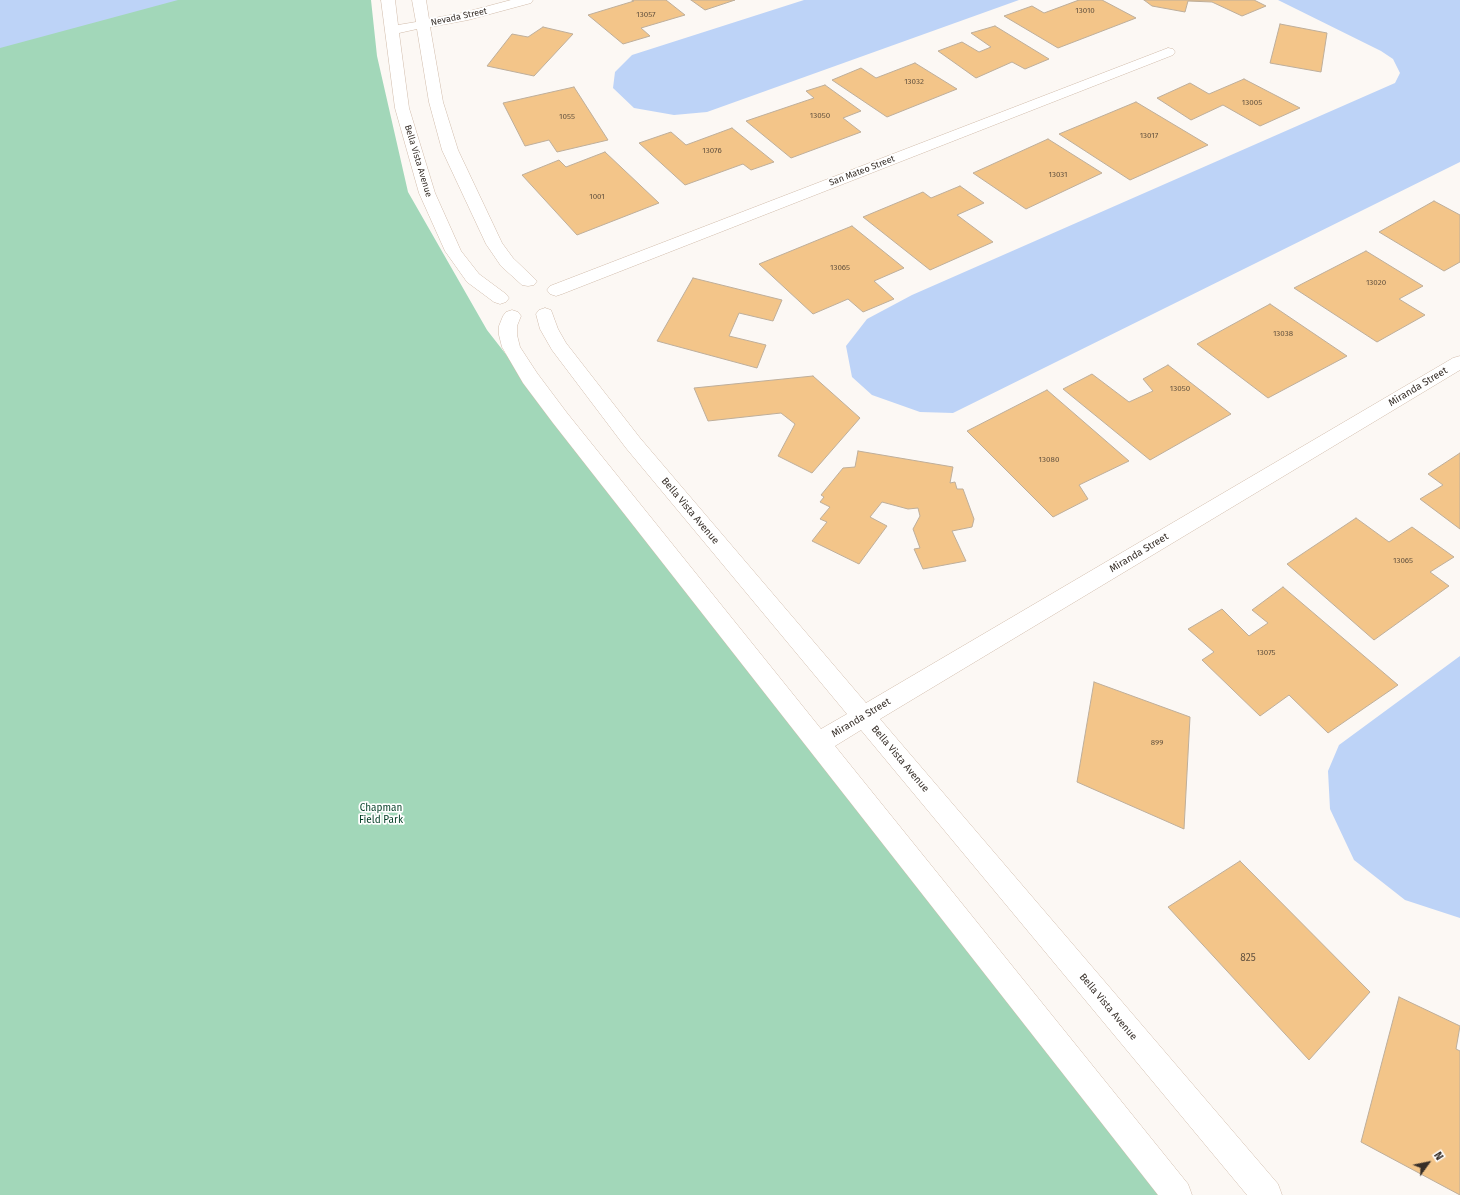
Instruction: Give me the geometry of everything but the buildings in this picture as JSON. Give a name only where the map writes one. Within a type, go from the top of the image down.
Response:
[{"type":"street","name":"Bella Vista Avenue","points":[[388,0],[402,108],[417,162],[433,208],[459,260],[473,278],[506,307]]},
{"type":"street","points":[[420,0],[436,102],[450,150],[497,249],[507,262],[528,281]]},
{"type":"street","name":"Nevada Street","points":[[391,30],[463,17],[526,0]]},
{"type":"street","name":"San Mateo Street","points":[[556,290],[1168,52]]},
{"type":"street","points":[[506,307],[529,318],[545,314],[556,306],[558,300],[556,290],[546,283],[528,281],[514,284],[507,288],[506,307],[508,335],[511,347],[530,378],[560,418],[1177,1195]]},
{"type":"street","name":"Bella Vista Avenue","points":[[545,314],[549,329],[558,346],[604,407],[1267,1195]]},
{"type":"street","name":"Miranda Street","points":[[819,744],[1460,362]]},
{"type":"green space","name":"Chapman Field Park","points":[[0,0],[371,0],[377,56],[408,192],[487,330],[1161,1195],[0,1195]]},
{"type":"water","points":[[0,0],[178,0],[0,48]]},
{"type":"water","points":[[804,0],[1019,0],[707,112],[674,115],[634,108],[613,88],[615,72],[632,55]]},
{"type":"water","points":[[1278,0],[1460,0],[1460,162],[953,413],[920,412],[872,395],[852,377],[846,346],[867,319],[912,295],[1395,83],[1400,73],[1393,59],[1381,51]]},
{"type":"water","points":[[1460,656],[1460,918],[1405,900],[1354,860],[1330,809],[1328,771],[1339,745]]}]
